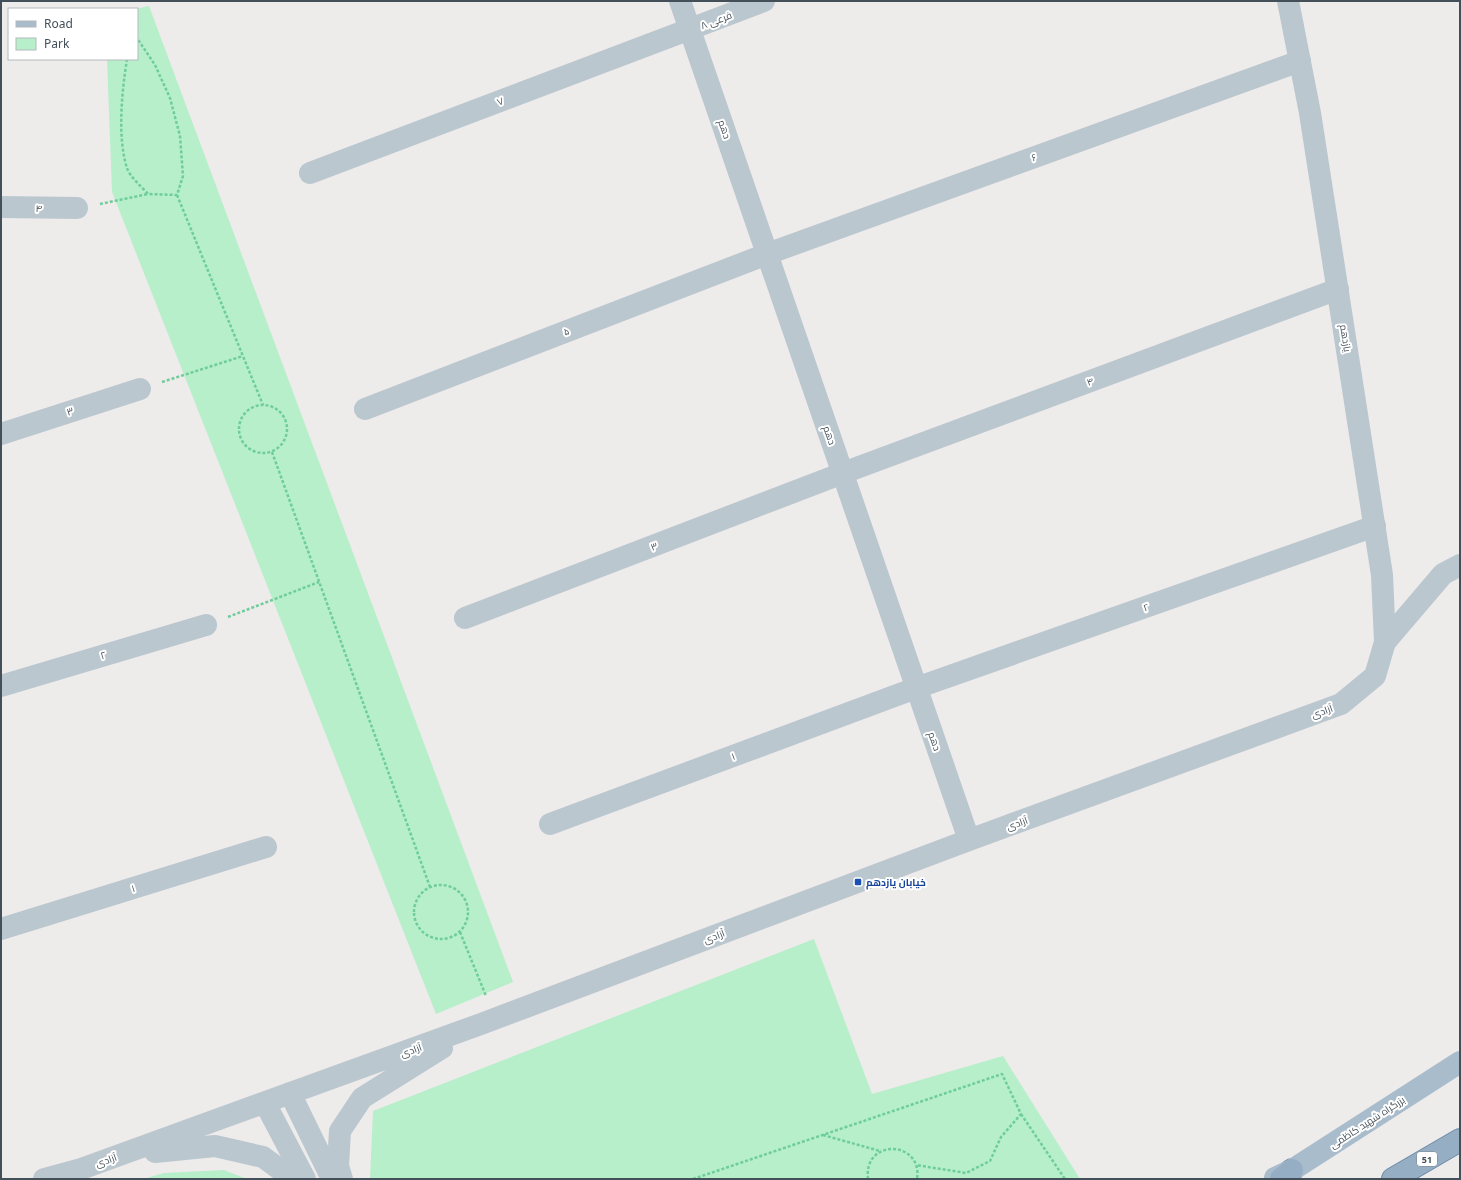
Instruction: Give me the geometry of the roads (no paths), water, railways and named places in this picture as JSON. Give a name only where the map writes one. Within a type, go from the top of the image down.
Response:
[{"type":"highway","name":"51","points":[[1393,1179],[1460,1140]]},
{"type":"main road","name":"بزرگراه شهید کاظمی","points":[[1282,1176],[1460,1062]]},
{"type":"street","name":"دهم","points":[[680,1],[969,840]]},
{"type":"street","name":"فرعی ۸","points":[[690,30],[764,1]]},
{"type":"street","name":"یازدهم","points":[[1288,1],[1300,61],[1338,289],[1382,575],[1385,642],[1375,676]]},
{"type":"street","name":"۷","points":[[310,173],[690,30]]},
{"type":"street","name":"۶","points":[[768,254],[1300,61]]},
{"type":"street","name":"۴","points":[[1,207],[77,208]]},
{"type":"street","name":"۵","points":[[365,409],[768,254]]},
{"type":"street","name":"۴","points":[[843,473],[1338,289]]},
{"type":"street","name":"۳","points":[[1,434],[140,389]]},
{"type":"street","name":"۳","points":[[465,618],[843,473]]},
{"type":"street","name":"۲","points":[[916,688],[1375,526]]},
{"type":"street","points":[[1385,642],[1443,574],[1460,565]]},
{"type":"street","name":"۲","points":[[1,686],[206,625]]},
{"type":"street","name":"آزادی","points":[[44,1179],[81,1169],[488,1022],[969,840],[1341,704],[1375,676]]},
{"type":"street","name":"۱","points":[[550,824],[916,688]]},
{"type":"street","name":"۱","points":[[1,928],[266,847]]},
{"type":"street","points":[[342,1179],[338,1166],[340,1131],[362,1098],[488,1022]]},
{"type":"street","points":[[290,1093],[332,1179]]},
{"type":"street","points":[[265,1103],[305,1179]]},
{"type":"street","points":[[81,1169],[164,1150],[215,1146],[263,1157],[293,1179]]},
{"type":"place","name":"خیابان یازدهم","points":[[858,882]]}]
